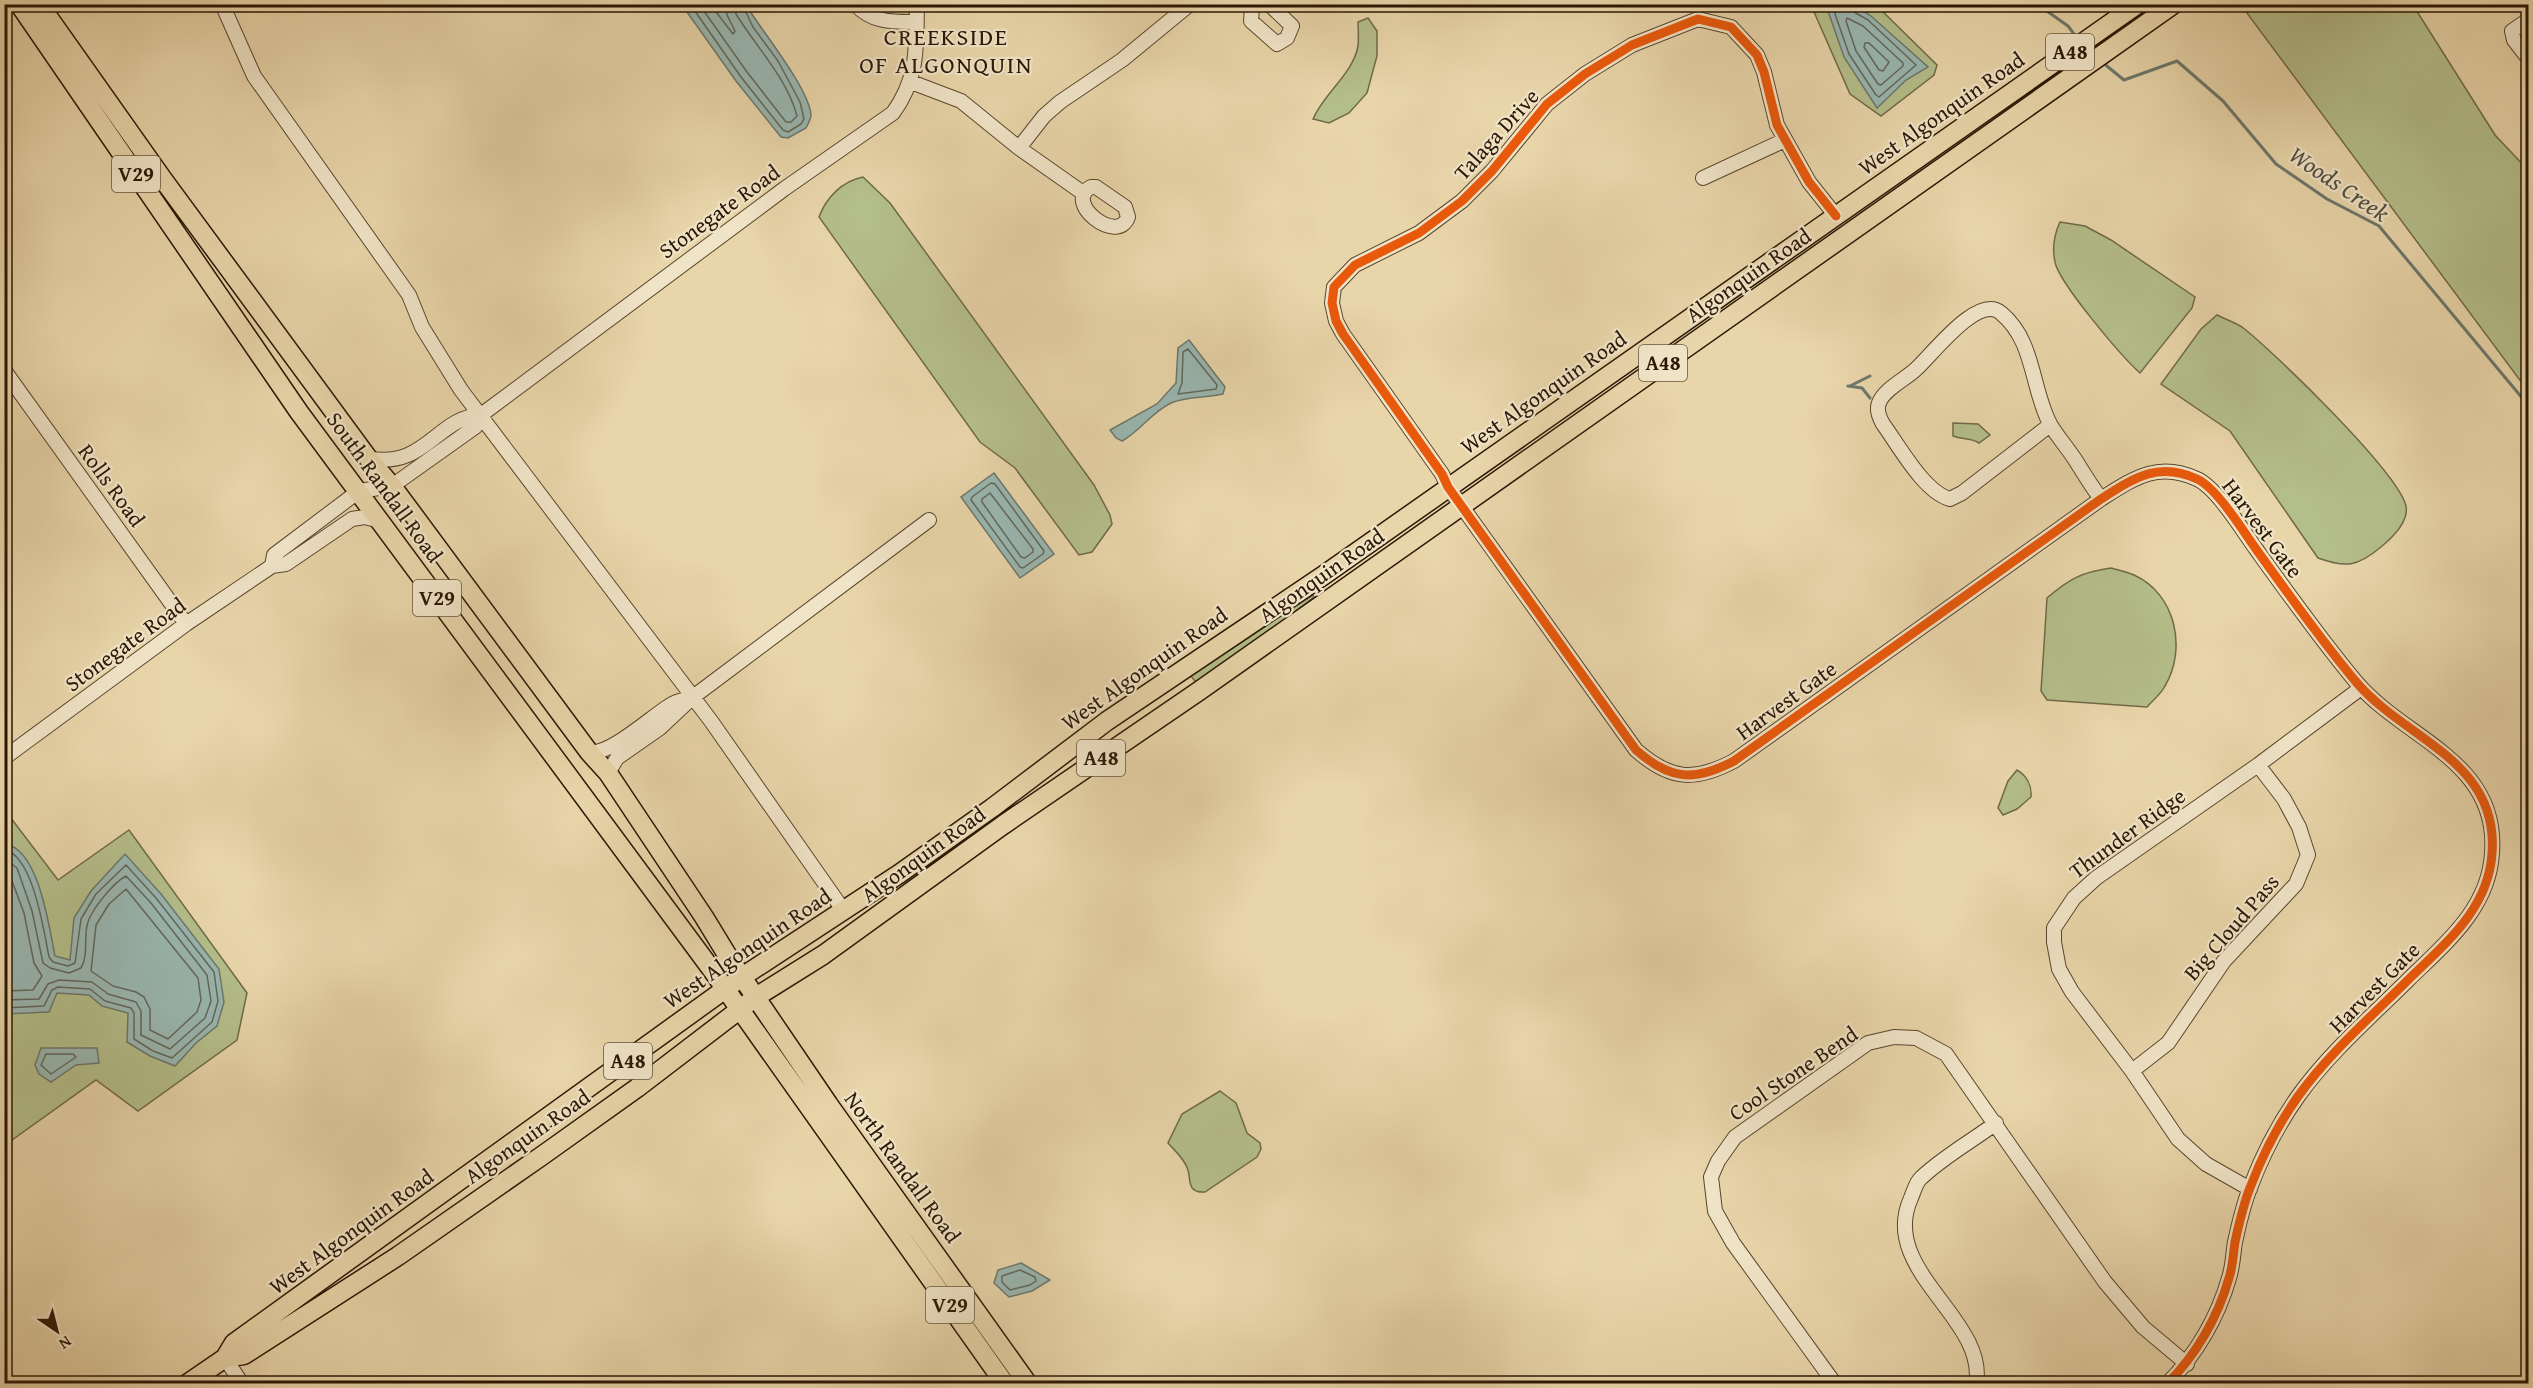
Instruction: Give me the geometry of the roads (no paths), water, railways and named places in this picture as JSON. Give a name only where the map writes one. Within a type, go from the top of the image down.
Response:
[{"type":"main road","name":"South Randall Road","points":[[19,4],[299,412],[725,989]]},
{"type":"main road","name":"South Randall Road","points":[[39,4],[120,119],[369,458],[589,752],[608,773],[742,977]]},
{"type":"main road","name":"West Algonquin Road","points":[[187,1383],[225,1358],[234,1343],[530,1133],[725,989],[844,911],[992,808],[1107,721],[1324,575],[2138,4]]},
{"type":"main road","name":"Algonquin Road","points":[[225,1358],[244,1355],[429,1235],[637,1088],[756,997],[832,948],[1003,825],[1199,691],[2174,4]]},
{"type":"main road","name":"North Randall Road","points":[[742,977],[829,1105],[1028,1383]]},
{"type":"main road","name":"North Randall Road","points":[[725,989],[1005,1383]]},
{"type":"main road","points":[[543,1155],[540,1145],[545,1135],[618,1069]]},
{"type":"main road","points":[[429,1235],[433,1222],[512,1155],[530,1133]]},
{"type":"street","points":[[222,4],[254,76],[409,295],[422,327],[461,390],[693,697],[844,911]]},
{"type":"street","points":[[855,4],[867,16],[879,21],[916,22]]},
{"type":"street","name":"Stonegate Road","points":[[272,566],[274,555],[359,491],[392,486],[475,427],[481,415],[784,189],[893,113],[911,82],[915,62],[917,4]]},
{"type":"street","points":[[1019,148],[1044,116],[1059,102],[1122,60],[1191,4]]},
{"type":"street","points":[[1251,5],[1251,21],[1277,44],[1287,38],[1292,26],[1269,4]]},
{"type":"street","name":"Talaga Drive","points":[[1461,505],[1448,488],[1442,474],[1342,334],[1332,303],[1334,287],[1355,265],[1419,233],[1462,201],[1492,171],[1547,104],[1585,74],[1632,45],[1698,19],[1731,27],[1757,55],[1764,72],[1777,125],[1809,182],[1836,216]]},
{"type":"street","points":[[2529,20],[2512,31],[2514,40],[2529,58]]},
{"type":"street","points":[[911,82],[961,101],[1019,148],[1083,193]]},
{"type":"street","points":[[1703,178],[1785,140]]},
{"type":"street","points":[[2050,425],[1962,493],[1950,499],[1939,496],[1929,486],[1883,424],[1878,415],[1878,404],[1882,397],[1916,369],[1954,330],[1976,313],[1990,309],[2000,312],[2026,348],[2038,398],[2050,425],[2101,499]]},
{"type":"street","name":"Rolls Road","points":[[4,370],[186,624]]},
{"type":"street","name":"Stonegate Road","points":[[369,458],[400,459],[413,453],[468,416],[481,415]]},
{"type":"street","name":"Harvest Gate","points":[[1461,505],[1636,750],[1650,762],[1669,773],[1701,774],[1718,770],[1734,761],[2136,476],[2166,470],[2200,480],[2222,502],[2330,651],[2361,688],[2398,721],[2453,759],[2468,775],[2479,790],[2491,826],[2493,849],[2490,871],[2481,895],[2461,927],[2336,1052],[2300,1094],[2281,1124],[2250,1189],[2235,1240],[2230,1277],[2214,1318],[2187,1364],[2167,1383]]},
{"type":"street","name":"Stonegate Road","points":[[4,758],[186,624],[272,566],[286,564],[352,519],[365,517],[380,521]]},
{"type":"street","points":[[608,773],[617,759],[660,728],[693,697],[929,520]]},
{"type":"street","name":"Thunder Ridge","points":[[2250,1189],[2206,1164],[2178,1139],[2132,1071],[2072,992],[2059,969],[2054,928],[2074,898],[2096,878],[2258,765],[2361,688]]},
{"type":"street","points":[[589,752],[596,753],[614,745],[671,704],[693,697]]},
{"type":"street","name":"Big Cloud Pass","points":[[2132,1071],[2168,1043],[2224,961],[2296,884],[2308,855],[2299,826],[2284,799],[2258,765]]},
{"type":"street","name":"Cool Stone Bend","points":[[1835,1383],[1733,1243],[1715,1211],[1711,1177],[1718,1161],[1735,1137],[1868,1043],[1894,1037],[1916,1038],[1946,1054],[2105,1282],[2143,1327],[2187,1364]]},
{"type":"street","points":[[1976,1383],[1978,1371],[1966,1336],[1920,1273],[1905,1234],[1904,1212],[1919,1179],[1996,1124]]},
{"type":"street","points":[[225,1358],[242,1383]]},
{"type":"water","points":[[682,5],[746,5],[802,90],[811,115],[806,128],[788,138],[781,137],[736,81]]},
{"type":"water","points":[[1834,5],[1854,5],[1871,16],[1928,67],[1906,80],[1877,108],[1844,57],[1828,11]]},
{"type":"water","points":[[1189,340],[1225,387],[1223,394],[1183,399],[1171,403],[1122,441],[1116,438],[1110,430],[1157,404],[1176,383],[1178,348]]},
{"type":"water","points":[[994,473],[1054,554],[1020,578],[961,497]]},
{"type":"water","points":[[5,844],[17,849],[34,874],[46,909],[55,956],[70,960],[74,918],[91,891],[125,854],[161,894],[219,969],[224,1002],[217,1026],[196,1043],[175,1066],[150,1056],[127,1042],[128,1013],[102,1006],[89,995],[57,993],[49,1012],[5,1014]]},
{"type":"water","points":[[41,1048],[97,1048],[99,1063],[76,1065],[51,1082],[39,1074],[35,1065]]},
{"type":"water","points":[[1021,1263],[1050,1280],[1032,1291],[1009,1297],[994,1283],[998,1270]]},
{"type":"waterway","name":"Woods Creek","points":[[2037,4],[2068,26],[2077,38]]},
{"type":"waterway","name":"Woods Creek","points":[[2102,62],[2124,80],[2177,61],[2223,101],[2276,164],[2327,199],[2379,226],[2528,405]]},
{"type":"waterway","points":[[1850,386],[1870,376]]},
{"type":"waterway","points":[[1848,386],[1862,388],[1870,398]]},
{"type":"district","name":"CREEKSIDE OF ALGONQUIN","points":[[946,51]]}]
